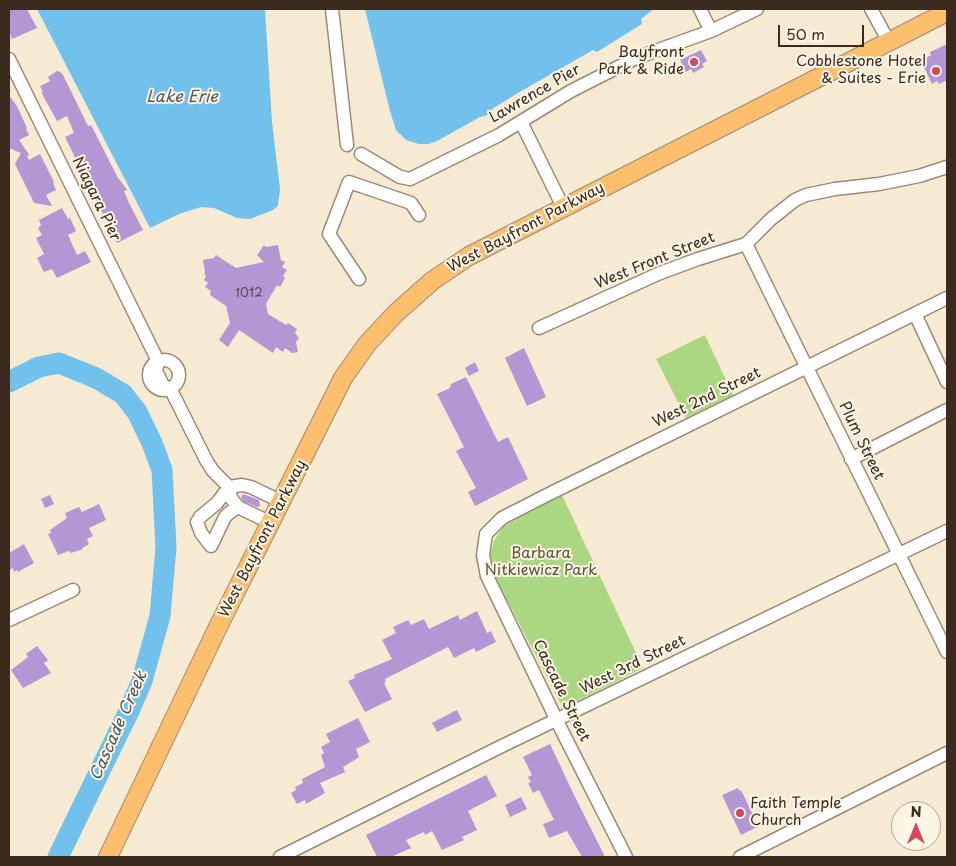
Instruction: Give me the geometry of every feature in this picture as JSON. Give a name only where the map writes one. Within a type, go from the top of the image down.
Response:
[{"type":"highway","name":"West Bayfront Parkway","points":[[108,857],[218,627],[343,378],[377,332],[412,298],[450,268],[496,241],[947,12]]},
{"type":"street","points":[[332,9],[347,145]]},
{"type":"street","points":[[700,9],[711,31]]},
{"type":"street","name":"Lawrence Pier","points":[[400,177],[410,179],[416,177],[521,122],[579,87],[636,58],[711,31],[757,9]]},
{"type":"street","points":[[871,9],[889,42]]},
{"type":"street","name":"Niagara Pier","points":[[9,59],[156,357],[166,366],[173,381],[171,390],[206,460],[213,471],[229,487],[233,510]]},
{"type":"street","points":[[521,122],[563,207]]},
{"type":"street","points":[[361,154],[400,177],[394,198]]},
{"type":"street","name":"West Front Street","points":[[539,328],[660,273],[746,244],[771,219],[794,200],[806,195],[835,189],[886,183],[919,176],[947,167]]},
{"type":"street","points":[[359,279],[329,234],[349,182],[411,203],[419,215]]},
{"type":"street","name":"Plum Street","points":[[746,244],[899,555],[946,645]]},
{"type":"street","name":"West 2nd Street","points":[[486,534],[497,522],[510,514],[947,298]]},
{"type":"street","points":[[915,314],[947,382]]},
{"type":"street","points":[[156,357],[151,368],[150,378],[152,384],[159,389],[171,390]]},
{"type":"street","points":[[852,459],[947,410]]},
{"type":"street","points":[[233,510],[212,546],[201,533],[198,522],[203,514],[217,503],[229,487],[242,485],[250,487],[282,502]]},
{"type":"street","points":[[217,503],[271,523]]},
{"type":"street","name":"West 3rd Street","points":[[280,857],[556,719],[899,555],[947,530]]},
{"type":"street","name":"Cascade Street","points":[[486,534],[483,554],[484,569],[487,576],[556,719],[626,857]]},
{"type":"street","points":[[9,620],[73,590]]},
{"type":"street","points":[[740,857],[947,753]]},
{"type":"green space","points":[[705,335],[733,395],[686,418],[656,359]]},
{"type":"green space","name":"Barbara Nitkiewicz Park","points":[[562,495],[643,668],[563,708],[492,571],[490,557],[494,540],[504,526]]},
{"type":"water","name":"Lake Erie","points":[[37,9],[265,9],[272,122],[280,189],[278,206],[273,210],[250,219],[237,218],[214,208],[201,207],[179,214],[150,228]]},
{"type":"water","points":[[365,9],[654,9],[641,19],[642,24],[597,52],[593,50],[518,93],[492,109],[488,115],[480,117],[437,141],[429,144],[419,144],[406,140],[396,130]]},
{"type":"building","points":[[9,9],[27,9],[37,28],[12,39],[9,31]]},
{"type":"building","name":"Cobblestone Hotel & Suites - Erie","points":[[947,44],[947,80],[939,84],[937,81],[932,84],[921,61],[931,55],[930,52]]},
{"type":"building","points":[[701,50],[707,61],[702,64],[704,67],[693,73],[691,69],[686,72],[680,60]]},
{"type":"building","points":[[57,71],[62,73],[88,126],[91,125],[119,180],[127,190],[124,191],[143,230],[117,243],[65,137],[74,133],[67,116],[57,121],[41,92],[43,92],[40,86],[50,81],[48,77]]},
{"type":"building","points":[[9,95],[17,106],[27,128],[29,135],[19,140],[30,156],[27,155],[29,160],[40,154],[54,182],[56,190],[46,195],[52,206],[34,203],[15,164],[21,153],[9,148]]},
{"type":"building","points":[[62,208],[68,219],[70,218],[76,231],[68,235],[77,255],[85,251],[91,262],[57,278],[52,269],[44,272],[37,258],[44,254],[36,238],[42,235],[38,228],[41,225],[39,220]]},
{"type":"building","points":[[264,245],[266,247],[278,245],[281,260],[285,262],[282,267],[287,270],[280,287],[277,285],[266,304],[268,314],[286,325],[288,323],[297,329],[295,333],[299,338],[296,342],[298,352],[292,353],[285,348],[283,352],[276,347],[273,353],[239,330],[228,347],[219,340],[230,323],[226,306],[210,295],[211,291],[205,287],[208,283],[204,280],[206,276],[204,274],[203,260],[214,258],[216,255],[236,268],[264,262],[257,255]]},
{"type":"building","points":[[524,348],[546,397],[527,406],[505,358]]},
{"type":"building","points":[[475,362],[479,371],[469,376],[465,368]]},
{"type":"building","points":[[466,377],[498,442],[508,437],[528,479],[475,506],[468,492],[476,488],[456,451],[464,447],[437,394],[450,388],[451,384]]},
{"type":"building","points":[[243,494],[259,500],[260,506],[257,507],[243,501],[241,498]]},
{"type":"building","points":[[50,495],[54,504],[45,508],[41,499]]},
{"type":"building","points":[[99,504],[106,520],[89,528],[93,536],[87,539],[89,544],[83,549],[58,555],[48,534],[51,533],[50,530],[67,518],[65,513],[79,507],[82,512]]},
{"type":"building","points":[[24,544],[34,563],[18,572],[17,570],[14,572],[13,568],[9,570],[9,553]]},
{"type":"building","points":[[477,611],[487,633],[491,631],[496,642],[476,652],[474,648],[454,658],[448,647],[385,679],[386,682],[384,683],[392,699],[365,712],[348,681],[355,678],[354,675],[392,659],[382,640],[396,633],[393,627],[408,620],[411,625],[424,619],[429,629],[458,615],[460,620]]},
{"type":"building","points":[[37,646],[48,660],[44,663],[51,673],[23,688],[11,670],[28,657],[26,654]]},
{"type":"building","points":[[457,710],[462,720],[437,732],[432,723]]},
{"type":"building","points":[[358,718],[370,742],[356,749],[359,757],[343,767],[345,772],[320,783],[325,793],[306,804],[305,800],[297,804],[291,793],[296,790],[295,787],[303,783],[302,779],[325,767],[321,755],[324,753],[321,747],[330,742],[326,734]]},
{"type":"building","points":[[550,744],[605,857],[582,857],[567,831],[549,838],[543,824],[554,820],[539,790],[533,793],[528,783],[531,782],[528,777],[532,775],[523,757]]},
{"type":"building","points":[[486,775],[497,796],[468,811],[477,830],[462,837],[464,840],[442,850],[432,831],[425,835],[424,832],[406,840],[411,848],[391,857],[377,857],[366,835]]},
{"type":"building","points":[[738,788],[739,791],[741,790],[757,827],[741,835],[722,795]]},
{"type":"building","points":[[521,797],[527,809],[510,817],[505,805]]},
{"type":"waterway","name":"Cascade Creek","points":[[9,382],[39,367],[59,363],[96,378],[123,394],[137,412],[152,443],[162,470],[166,547],[160,616],[142,681],[58,857]]},
{"type":"place","name":"Bayfront Park & Ride","points":[[694,62]]},
{"type":"place","name":"Cobblestone Hotel & Suites - Erie","points":[[936,71]]},
{"type":"place","name":"Faith Temple Church","points":[[740,813]]}]
